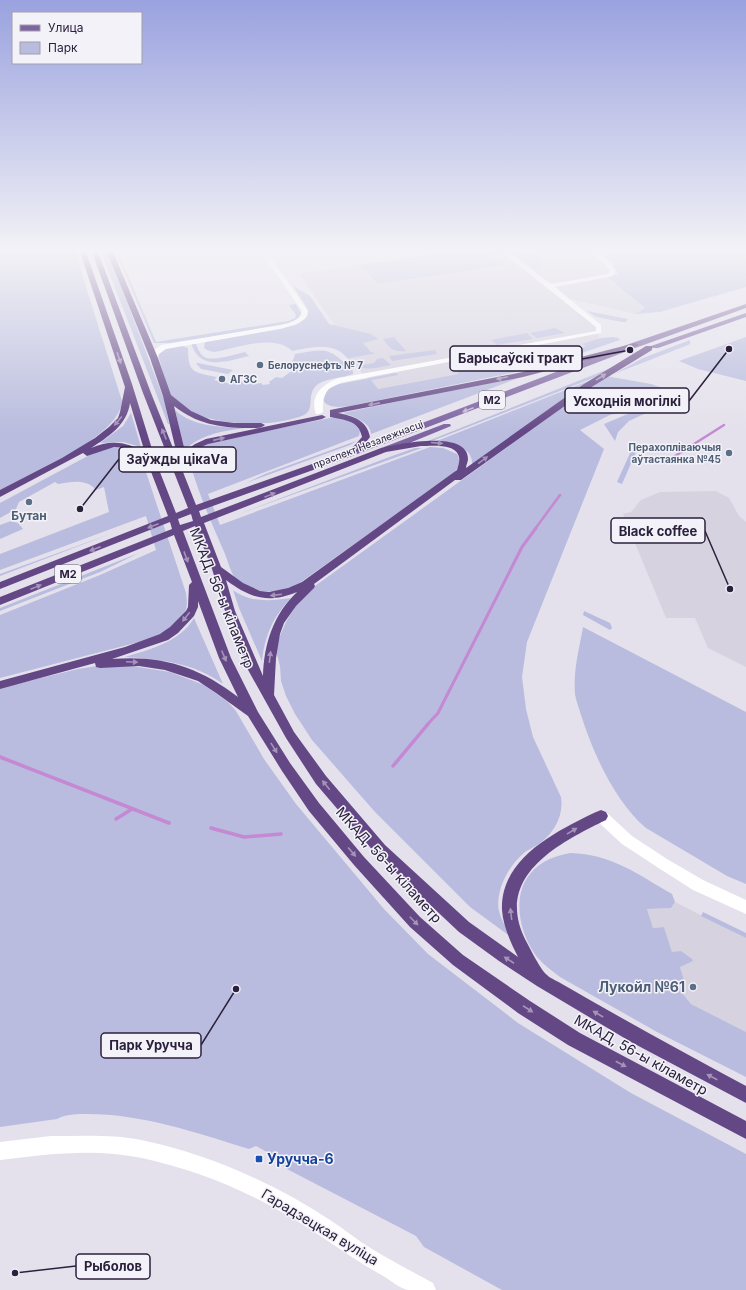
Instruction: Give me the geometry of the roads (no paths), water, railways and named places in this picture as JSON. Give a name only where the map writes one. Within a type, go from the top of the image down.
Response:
[{"type":"highway","name":"МКАД, 56-ы кіламетр","points":[[104,312],[168,508],[224,658],[253,715],[286,767],[314,807],[359,861],[415,922],[458,960],[524,1007],[574,1039],[746,1130]]},
{"type":"highway","name":"МКАД, 56-ы кіламетр","points":[[117,312],[147,393],[217,569],[230,611],[254,668],[290,735],[321,780],[380,849],[464,927],[542,981],[636,1036],[746,1095]]},
{"type":"highway","points":[[135,312],[154,358],[166,396],[183,460],[183,484]]},
{"type":"highway","points":[[166,396],[184,412],[195,417],[228,425],[280,423],[320,415],[328,417],[331,412],[554,367],[590,359],[635,345]]},
{"type":"highway","points":[[269,696],[270,656],[274,639],[285,613],[313,584],[587,386],[649,348]]},
{"type":"highway","points":[[0,494],[86,447],[109,430],[121,418],[125,410],[128,384]]},
{"type":"highway","points":[[331,412],[357,421],[365,430],[366,437],[358,447],[349,454]]},
{"type":"highway","points":[[183,460],[191,450],[206,442],[320,415]]},
{"type":"highway","points":[[0,500],[100,446],[110,444],[127,446],[137,450],[152,462]]},
{"type":"highway","points":[[217,569],[241,587],[260,595],[271,596],[284,594],[295,590],[306,584],[461,471],[464,464],[461,453],[450,445],[414,444],[384,450]]},
{"type":"highway","name":"праспект Незалежнасці","points":[[0,601],[136,546],[233,510],[384,450]]},
{"type":"highway","name":"праспект Незалежнасці","points":[[0,586],[228,496],[349,454]]},
{"type":"highway","points":[[0,685],[128,650],[164,637],[174,630],[190,613],[193,606],[194,580]]},
{"type":"highway","points":[[38,675],[81,666],[113,662],[154,664],[173,668],[200,678],[218,688],[253,715]]},
{"type":"highway","points":[[542,981],[514,932],[510,913],[510,893],[518,874],[530,859],[544,848],[578,827],[601,816]]},
{"type":"main road","name":"праспект Незалежнасці","points":[[349,454],[635,345],[728,312]]},
{"type":"main road","name":"М2","points":[[487,410],[649,348],[746,315]]},
{"type":"main road","name":"праспект Незалежнасці","points":[[384,450],[458,422]]},
{"type":"street","points":[[154,358],[156,353],[164,347],[280,327],[298,321],[305,315],[305,312]]},
{"type":"street","points":[[320,415],[318,398],[327,386],[348,378],[568,339],[599,332],[599,326],[582,312]]},
{"type":"street","points":[[147,341],[163,344],[199,340]]},
{"type":"street","points":[[318,398],[331,412]]},
{"type":"street","points":[[601,816],[627,840],[662,863],[698,885],[746,907]]},
{"type":"street","name":"Гарадзецкая вуліца","points":[[0,1152],[51,1145],[101,1145],[141,1149],[195,1164],[248,1184],[291,1207],[335,1234],[364,1255],[426,1290]]},
{"type":"waterway","points":[[664,463],[724,425]]},
{"type":"waterway","points":[[535,529],[560,495]]},
{"type":"waterway","points":[[427,725],[438,713],[522,547],[536,528]]},
{"type":"waterway","points":[[393,766],[428,724]]},
{"type":"waterway","points":[[0,757],[169,823]]},
{"type":"waterway","points":[[116,819],[132,809]]},
{"type":"waterway","points":[[211,828],[244,837],[281,834]]},
{"type":"place","name":"Усходнія могілкі","points":[[729,349]]},
{"type":"place","name":"Барысаўскі тракт","points":[[630,350]]},
{"type":"place","name":"Белоруснефть № 7","points":[[260,365]]},
{"type":"place","name":"АГЗС","points":[[222,379]]},
{"type":"place","name":"Перахопліваючыя аўтастаянка №45","points":[[729,453]]},
{"type":"place","name":"Бутан","points":[[29,502]]},
{"type":"place","name":"Заўжды цікаVа","points":[[80,509]]},
{"type":"place","name":"Black coffee","points":[[730,589]]},
{"type":"place","name":"Лукойл №61","points":[[693,987]]},
{"type":"place","name":"Парк Уручча","points":[[236,989]]},
{"type":"place","name":"Уручча-6","points":[[259,1159]]},
{"type":"place","name":"Рыболов","points":[[15,1273]]}]
